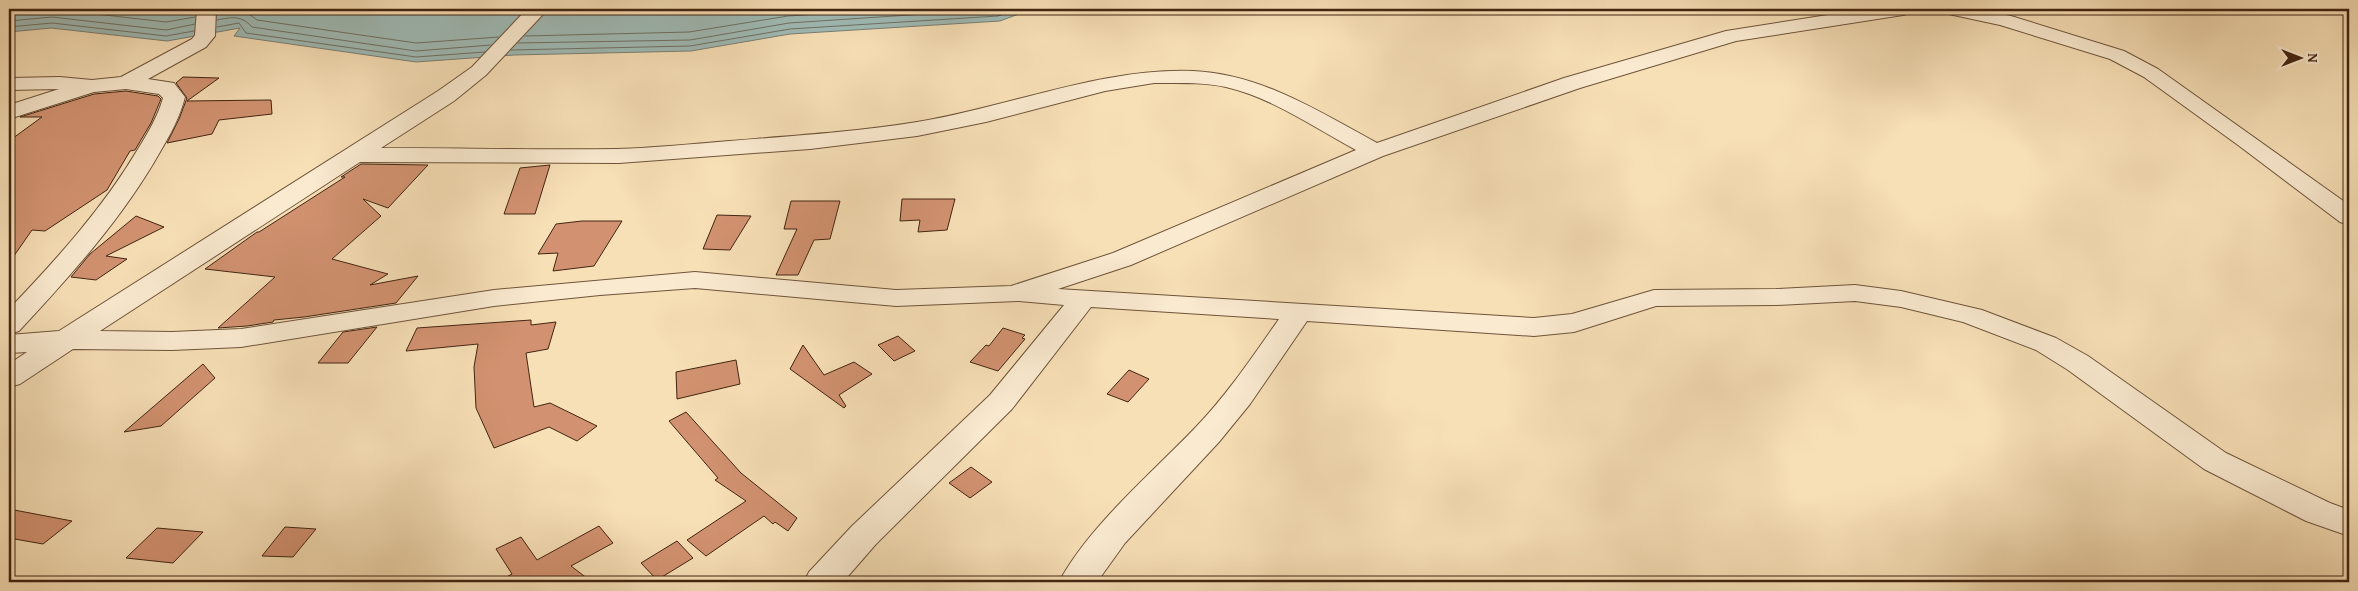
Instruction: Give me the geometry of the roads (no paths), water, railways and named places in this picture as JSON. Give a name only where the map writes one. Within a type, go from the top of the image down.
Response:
[{"type":"street","points":[[126,83],[200,43],[205,36],[206,9]]},
{"type":"street","points":[[9,378],[446,96],[479,71],[538,9]]},
{"type":"street","points":[[1013,294],[1122,259],[1375,151],[1572,82],[1733,35],[1903,9]]},
{"type":"street","points":[[1951,9],[2004,20],[2074,41],[2117,56],[2151,73],[2246,140],[2349,217]]},
{"type":"street","points":[[353,156],[619,156],[810,142],[917,129],[986,115],[1105,85],[1154,77],[1194,76],[1228,81],[1266,93],[1375,151]]},
{"type":"street","points":[[9,84],[60,82],[92,86],[126,83],[166,88],[174,97],[172,108],[143,162],[115,204],[74,256],[9,325]]},
{"type":"street","points":[[9,112],[92,86]]},
{"type":"street","points":[[9,344],[67,340],[172,341],[242,338],[494,298],[600,287],[695,280],[896,298],[1013,294],[1534,327],[1574,323],[1654,298],[1776,297],[1855,293],[1901,298],[1972,316],[2046,344],[2078,363],[2215,461],[2318,512],[2349,523]]},
{"type":"street","points":[[822,582],[888,510],[960,444],[1002,400],[1084,298]]},
{"type":"street","points":[[1077,582],[1113,534],[1208,434],[1239,397],[1299,312]]},
{"type":"water","points":[[9,9],[1032,9],[1000,21],[790,34],[691,51],[514,55],[416,62],[234,36],[240,28],[167,41],[51,28],[9,32]]}]
